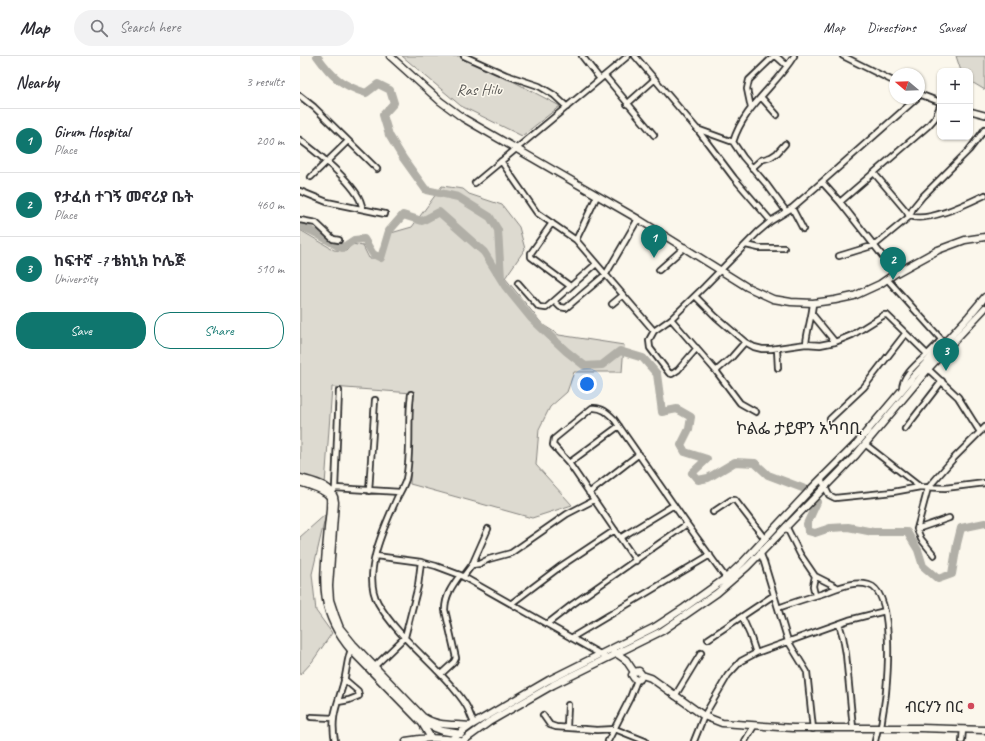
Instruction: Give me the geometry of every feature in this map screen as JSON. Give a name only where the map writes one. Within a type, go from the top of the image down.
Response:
[{"type":"main road","points":[[390,56],[455,113],[638,219],[767,298],[791,302],[813,303],[854,296],[880,284],[896,273],[938,250],[965,240],[985,237]]},
{"type":"main road","points":[[452,739],[472,724],[487,719],[655,634],[724,588],[758,551],[765,538],[866,434],[902,390],[985,297]]},
{"type":"main road","points":[[406,741],[431,738],[461,741],[487,719],[549,680],[662,622],[726,578],[786,526],[807,505],[865,444],[928,369],[932,356],[985,308]]},
{"type":"main road","points":[[300,478],[334,490],[336,502],[329,576],[329,593],[332,608],[352,647],[426,719],[440,724],[472,724]]},
{"type":"main road","points":[[300,482],[324,492],[330,497],[324,575],[325,601],[336,630],[422,723],[431,738]]},
{"type":"main road","points":[[610,649],[626,660],[634,672],[639,671],[639,678],[651,678],[704,716],[722,723],[813,729],[879,728],[985,730]]},
{"type":"main road","points":[[422,723],[443,731],[468,736]]},
{"type":"street","points":[[464,56],[506,75],[539,86],[554,95],[567,107]]},
{"type":"street","points":[[582,56],[600,79]]},
{"type":"street","points":[[475,183],[628,56]]},
{"type":"street","points":[[635,56],[697,129],[734,178],[771,221]]},
{"type":"street","points":[[751,108],[747,89],[749,80],[775,56],[788,66]]},
{"type":"street","points":[[733,142],[740,126],[751,108],[788,66],[794,56]]},
{"type":"street","points":[[843,56],[889,79]]},
{"type":"street","points":[[605,76],[654,135]]},
{"type":"street","points":[[627,104],[655,79]]},
{"type":"street","points":[[300,96],[314,107],[377,169]]},
{"type":"street","points":[[761,96],[777,115]]},
{"type":"street","points":[[925,98],[937,101]]},
{"type":"street","points":[[697,348],[674,374],[670,374],[650,348],[649,340],[654,331],[671,319],[771,221],[792,208],[910,104]]},
{"type":"street","points":[[973,112],[985,115]]},
{"type":"street","points":[[840,202],[931,123],[937,113]]},
{"type":"street","points":[[697,129],[733,142],[786,211]]},
{"type":"street","points":[[839,256],[875,245],[910,216],[913,208],[919,200],[972,146],[985,129]]},
{"type":"street","points":[[300,140],[327,162],[351,186],[360,200],[363,209]]},
{"type":"street","points":[[311,177],[348,141]]},
{"type":"street","points":[[752,168],[761,160],[771,157],[777,153],[785,144]]},
{"type":"street","points":[[501,162],[537,213],[576,240],[654,331]]},
{"type":"street","points":[[874,173],[910,216],[916,217],[937,215],[985,196]]},
{"type":"street","points":[[822,182],[875,245],[896,273]]},
{"type":"street","points":[[300,191],[327,202],[385,214]]},
{"type":"street","points":[[576,240],[597,196]]},
{"type":"street","points":[[792,208],[804,229]]},
{"type":"street","points":[[555,302],[560,307],[566,308],[606,274],[638,219]]},
{"type":"street","points":[[300,220],[316,223],[332,239],[339,240]]},
{"type":"street","points":[[552,223],[530,253],[530,256],[570,286]]},
{"type":"street","points":[[746,245],[759,248],[784,248]]},
{"type":"street","points":[[660,270],[684,247]]},
{"type":"street","points":[[518,283],[539,307],[546,308],[555,302],[570,286],[596,264]]},
{"type":"street","points":[[695,296],[716,317],[745,342],[759,349],[777,349],[806,344],[820,345],[835,342],[852,335],[886,315],[890,317],[905,334],[932,356],[941,341],[941,338],[887,279]]},
{"type":"street","points":[[612,304],[623,295]]},
{"type":"street","points":[[806,344],[813,303]]},
{"type":"street","points":[[812,314],[835,342]]},
{"type":"street","points":[[671,319],[716,371],[740,403],[756,412]]},
{"type":"street","points":[[830,419],[864,387],[905,334]]},
{"type":"street","points":[[716,371],[731,358],[745,342]]},
{"type":"street","points":[[777,349],[778,368]]},
{"type":"street","points":[[928,369],[958,397],[980,432]]},
{"type":"street","points":[[905,429],[942,381]]},
{"type":"street","points":[[339,391],[334,490],[400,492]]},
{"type":"street","points":[[410,394],[408,410],[406,479],[383,534],[376,556],[372,581],[376,599],[385,613],[405,637],[441,674],[464,702],[472,724]]},
{"type":"street","points":[[369,491],[375,400]]},
{"type":"street","points":[[636,561],[569,463],[553,445],[553,441],[592,408],[599,408],[605,411],[619,426],[726,578]]},
{"type":"street","points":[[569,463],[619,426]]},
{"type":"street","points":[[934,555],[921,539],[917,529],[928,488],[985,427]]},
{"type":"street","points":[[865,444],[920,487]]},
{"type":"street","points":[[589,492],[639,454]]},
{"type":"street","points":[[821,479],[829,495],[835,498],[894,492],[920,487],[945,488],[985,483]]},
{"type":"street","points":[[472,564],[480,564],[489,559],[511,553],[567,514],[594,500]]},
{"type":"street","points":[[713,512],[731,500],[736,500],[765,538]]},
{"type":"street","points":[[620,538],[674,504]]},
{"type":"street","points":[[917,529],[949,518]]},
{"type":"street","points":[[547,624],[687,524]]},
{"type":"street","points":[[786,526],[800,554],[815,576],[837,587]]},
{"type":"street","points":[[441,674],[453,664],[456,658],[445,610],[448,594],[472,564],[488,529]]},
{"type":"street","points":[[512,603],[561,566],[615,530]]},
{"type":"street","points":[[758,551],[774,595],[788,642],[807,672],[813,729]]},
{"type":"street","points":[[571,638],[710,555]]},
{"type":"street","points":[[376,556],[421,562],[462,576],[512,603],[606,658]]},
{"type":"street","points":[[374,667],[405,637],[418,586],[421,562]]},
{"type":"street","points":[[815,576],[813,586],[815,595]]},
{"type":"street","points":[[778,608],[837,587],[860,583],[872,586],[879,593],[884,603],[888,638],[887,678],[886,693],[875,741]]},
{"type":"street","points":[[708,639],[774,595]]},
{"type":"street","points":[[694,741],[704,716],[723,682],[741,660],[756,653],[858,617],[885,611]]},
{"type":"street","points":[[742,617],[756,653]]},
{"type":"street","points":[[838,624],[843,637],[846,654],[853,728]]},
{"type":"street","points":[[335,741],[333,718],[352,647]]},
{"type":"street","points":[[675,696],[701,653]]},
{"type":"street","points":[[608,741],[639,678]]},
{"type":"street","points":[[338,702],[359,696],[358,691],[344,679]]},
{"type":"street","points":[[567,727],[568,705]]},
{"type":"street","points":[[543,716],[550,725],[556,727],[597,730],[615,729],[645,741]]},
{"type":"street","points":[[310,717],[333,718]]},
{"type":"street","points":[[745,741],[754,726]]},
{"type":"street","points":[[962,741],[963,729]]},
{"type":"green space","name":"Ras Hilu","points":[[402,56],[465,56],[560,106],[522,136],[461,106]]},
{"type":"green space","points":[[956,56],[985,56],[985,90],[973,83],[973,68],[960,68]]},
{"type":"green space","points":[[442,186],[463,189],[469,194],[502,205],[519,227],[525,249],[505,278],[543,325],[559,335],[624,345],[622,372],[574,372],[567,392],[550,407],[539,429],[536,465],[572,505],[532,518],[410,484],[412,393],[332,387],[325,485],[300,477],[300,230],[334,250],[346,251],[352,244],[363,246],[369,258],[384,258],[391,233],[412,227]]},
{"type":"green space","points":[[326,514],[312,574],[316,611],[332,633],[312,662],[300,675],[300,537]]},
{"type":"waterway","points":[[317,56],[327,70],[350,87],[366,93],[378,84],[390,90],[394,103],[383,115],[389,135],[403,158],[426,190],[458,197],[490,217],[498,230],[501,278]]},
{"type":"waterway","points":[[300,226],[316,233],[342,248],[354,240],[364,239],[373,254],[381,258],[389,231],[403,215],[422,221],[439,212],[484,252],[505,286],[531,318],[566,351],[585,366],[602,365],[620,351],[643,358],[657,374],[662,412],[677,409],[691,417],[689,429],[681,445],[685,452],[707,459],[692,473],[698,480],[708,478],[735,462],[755,463],[768,475],[805,489],[817,502],[807,524],[808,531],[815,533],[830,528],[848,527],[873,532],[907,532],[918,550],[923,566],[938,579],[952,574],[961,528],[985,523]]},
{"type":"place","name":"Girum Hospital","points":[[654,258]]},
{"type":"place","name":"የታፈሰ ተገኝ መኖሪያ ቤት","points":[[893,280]]},
{"type":"place","name":"ከፍተኛ -7 ቴክኒክ ኮሌጅ","points":[[946,371]]},
{"type":"place","name":"ብርሃን በር","points":[[971,706]]},
{"type":"district","name":"ኮልፌ ታይዋን አካባቢ","points":[[799,428]]}]
